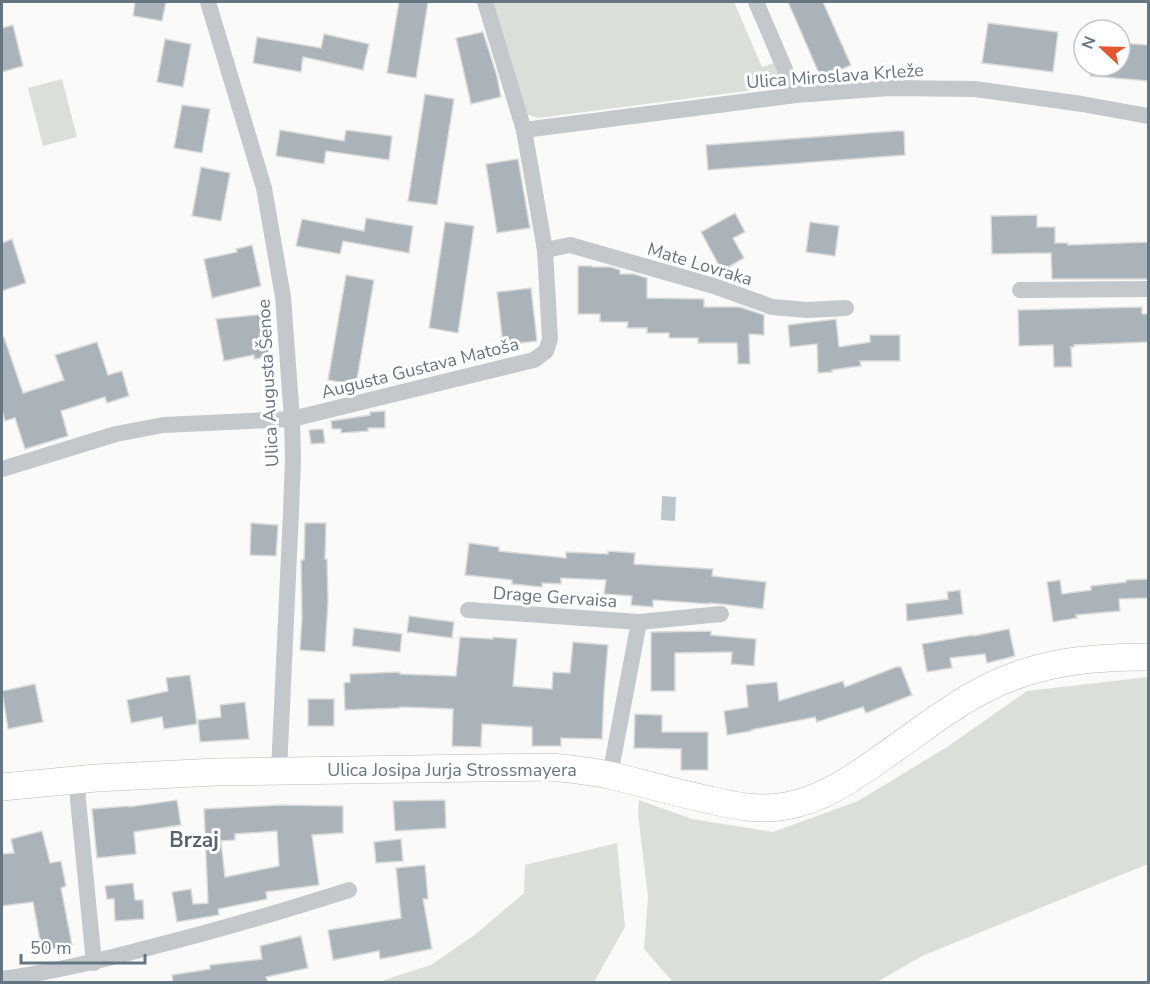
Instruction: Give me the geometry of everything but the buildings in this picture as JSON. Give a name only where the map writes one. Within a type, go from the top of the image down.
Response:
[{"type":"main road","name":"Ulica Josipa Jurja Strossmayera","points":[[2,787],[216,772],[550,767],[610,775],[693,796],[740,806],[768,809],[813,799],[864,770],[962,702],[1012,676],[1049,665],[1080,660],[1149,657]]},
{"type":"street","name":"Ulica Augusta Šenoe","points":[[208,2],[264,188],[283,297],[292,419],[291,512],[279,771]]},
{"type":"street","name":"Augusta Gustava Matoša","points":[[2,469],[116,434],[163,425],[292,419],[534,360],[546,351],[550,339],[545,250],[524,130],[485,2]]},
{"type":"street","points":[[756,2],[796,95]]},
{"type":"street","name":"Ulica Miroslava Krleže","points":[[524,130],[796,95],[889,88],[975,90],[1082,104],[1149,116]]},
{"type":"street","name":"Mate Lovraka","points":[[545,250],[570,245],[714,286],[772,308],[807,310],[846,308]]},
{"type":"street","points":[[1020,290],[1149,289]]},
{"type":"street","name":"Drage Gervaisa","points":[[468,610],[639,622],[721,614]]},
{"type":"street","name":"Drage Gervaisa","points":[[610,775],[639,622]]},
{"type":"street","points":[[77,780],[94,963]]},
{"type":"street","points":[[2,979],[94,963],[234,926],[349,890]]},
{"type":"shaded area","points":[[492,2],[734,2],[762,67],[774,63],[780,77],[777,85],[769,88],[538,118],[525,114]]},
{"type":"shaded area","points":[[62,79],[77,137],[43,146],[28,88]]},
{"type":"shaded area","points":[[662,496],[676,497],[675,521],[661,520]]},
{"type":"shaded area","points":[[1148,677],[1148,864],[922,956],[877,982],[673,982],[644,949],[648,897],[638,814],[639,800],[692,819],[773,832],[858,801],[947,747],[1027,691]]},
{"type":"shaded area","points":[[617,843],[625,927],[594,982],[384,982],[384,980],[431,965],[476,934],[524,893],[525,865]]},
{"type":"district","name":"Brzaj","points":[[194,840]]}]
